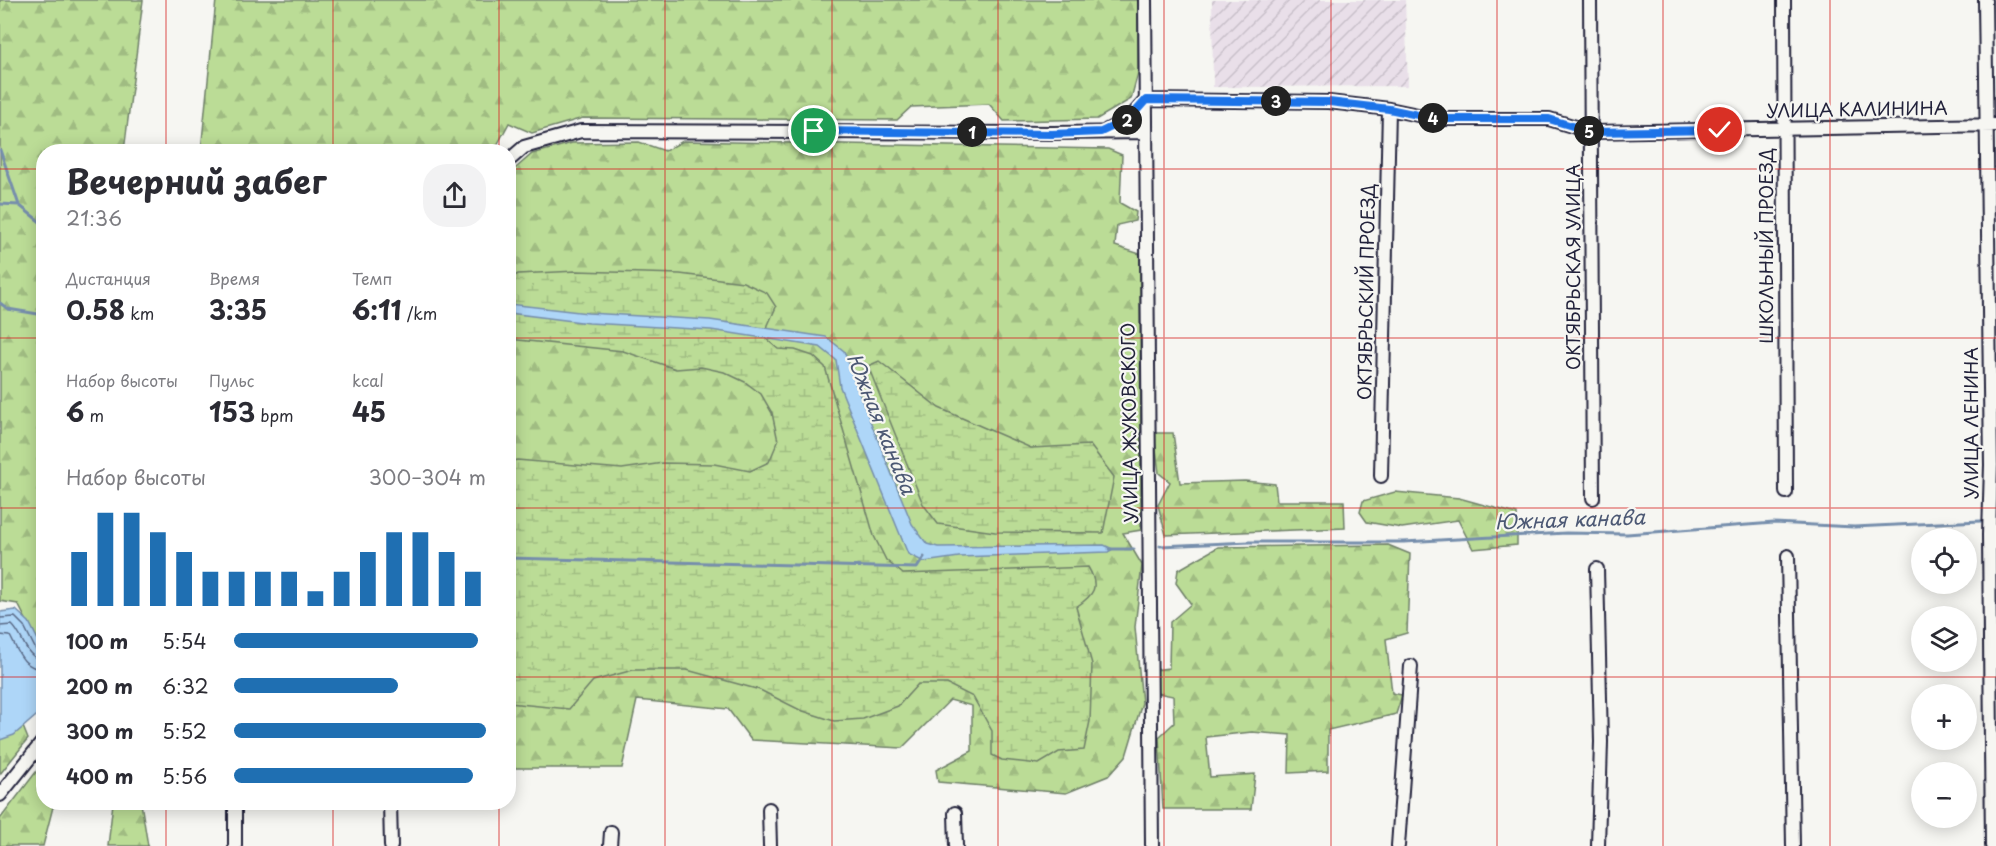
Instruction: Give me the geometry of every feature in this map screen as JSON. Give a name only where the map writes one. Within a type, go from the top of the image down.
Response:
[{"type":"street","name":"УЛИЦА ЖУКОВСКОГО","points":[[1145,0],[1152,846]]},
{"type":"street","name":"ОКТЯБРЬСКАЯ УЛИЦА","points":[[1590,0],[1593,498]]},
{"type":"street","name":"ШКОЛЬНЫЙ ПРОЕЗД","points":[[1784,0],[1786,492]]},
{"type":"street","name":"УЛИЦА ЛЕНИНА","points":[[1985,0],[1991,125],[1992,846]]},
{"type":"street","name":"УЛИЦА КАЛИНИНА","points":[[1146,100],[1329,102],[1389,109],[1437,119],[1549,119],[1592,132],[1991,125]]},
{"type":"street","points":[[1101,132],[1130,118],[1146,100]]},
{"type":"street","name":"ОКТЯБРЬСКИЙ ПРОЕЗД","points":[[1382,476],[1389,109]]},
{"type":"street","points":[[516,154],[524,147],[580,131],[1146,132]]},
{"type":"street","points":[[1788,556],[1793,846]]},
{"type":"street","points":[[1597,569],[1601,742],[1598,846]]},
{"type":"street","points":[[1398,846],[1411,666]]},
{"type":"street","points":[[0,795],[36,750]]},
{"type":"street","points":[[769,808],[770,846]]},
{"type":"street","points":[[235,810],[235,846]]},
{"type":"street","points":[[390,810],[391,846]]},
{"type":"street","points":[[955,813],[956,846]]},
{"type":"street","points":[[610,846],[611,832]]},
{"type":"shaded area","points":[[1212,0],[1405,0],[1408,86],[1213,87]]},
{"type":"green space","points":[[0,0],[143,0],[125,144],[36,144],[36,638],[18,604],[0,601]]},
{"type":"green space","points":[[216,0],[1138,0],[1138,73],[1131,99],[1097,119],[1004,121],[989,104],[911,107],[897,120],[583,118],[532,133],[509,123],[498,144],[202,144]]},
{"type":"green space","points":[[683,141],[1108,149],[1122,155],[1120,203],[1136,212],[1135,221],[1117,225],[1115,246],[1140,254],[1141,530],[1123,533],[1142,565],[1135,627],[1142,703],[1126,756],[1108,776],[1066,793],[938,782],[936,770],[972,751],[972,706],[950,700],[902,748],[751,740],[728,709],[637,700],[622,768],[516,768],[516,168],[532,154],[572,143],[639,142],[665,151]]},
{"type":"green space","points":[[576,271],[680,274],[743,282],[767,293],[776,307],[765,338],[778,349],[795,350],[813,356],[825,367],[874,536],[886,560],[903,574],[1088,567],[1094,580],[1093,590],[1076,607],[1092,664],[1090,721],[1084,750],[1059,752],[1039,764],[1002,760],[992,755],[992,731],[973,697],[947,684],[918,684],[898,706],[863,719],[834,721],[800,710],[760,690],[687,670],[633,670],[593,681],[569,709],[516,704],[516,460],[622,469],[663,463],[714,464],[750,471],[769,462],[778,441],[772,413],[761,394],[745,382],[724,372],[701,367],[676,369],[623,351],[516,340],[516,275]]},
{"type":"green space","points":[[879,361],[939,408],[1031,448],[1090,445],[1114,477],[1103,533],[995,532],[938,524],[923,504],[868,366]]},
{"type":"green space","points":[[1154,433],[1173,433],[1180,483],[1245,481],[1275,484],[1277,501],[1344,501],[1345,528],[1166,535],[1158,505],[1170,482],[1159,473]]},
{"type":"green space","points":[[1395,492],[1459,498],[1517,514],[1517,545],[1473,549],[1458,520],[1402,528],[1367,522],[1360,512],[1363,501]]},
{"type":"green space","points":[[1388,545],[1410,554],[1407,633],[1386,639],[1392,693],[1402,695],[1396,714],[1328,730],[1328,771],[1289,773],[1290,735],[1252,732],[1206,737],[1210,777],[1255,774],[1251,809],[1163,809],[1159,737],[1174,723],[1173,696],[1152,692],[1153,670],[1169,668],[1170,622],[1191,604],[1176,583],[1178,570],[1218,547]]},
{"type":"green space","points":[[22,724],[28,739],[0,774],[0,738]]},
{"type":"green space","points":[[36,772],[36,810],[52,810],[43,846],[0,846],[0,819]]},
{"type":"green space","points":[[112,810],[142,810],[148,846],[108,846]]},
{"type":"water","points":[[516,305],[588,313],[710,320],[826,337],[844,351],[912,524],[927,544],[938,547],[1104,545],[1113,549],[1108,552],[959,557],[924,562],[908,554],[840,387],[836,360],[820,347],[711,330],[589,323],[516,314]]},
{"type":"water","points":[[16,610],[29,622],[36,636],[36,716],[14,735],[0,740],[0,612]]},
{"type":"waterway","name":"Южная канава","points":[[0,150],[19,205],[36,219]]},
{"type":"waterway","points":[[0,204],[19,205]]},
{"type":"waterway","points":[[0,303],[8,309],[36,314]]},
{"type":"waterway","name":"Южная канава","points":[[1160,546],[1250,542],[1404,542],[1566,533],[1627,534],[1774,523],[1854,527],[1981,521]]},
{"type":"waterway","name":"Южная канава","points":[[1109,549],[1134,549]]},
{"type":"waterway","points":[[516,558],[917,568],[924,557]]},
{"type":"route","points":[[814,131],[1052,134],[1101,132],[1130,118],[1146,100],[1329,102],[1389,109],[1437,119],[1549,119],[1592,132],[1720,130]]}]
